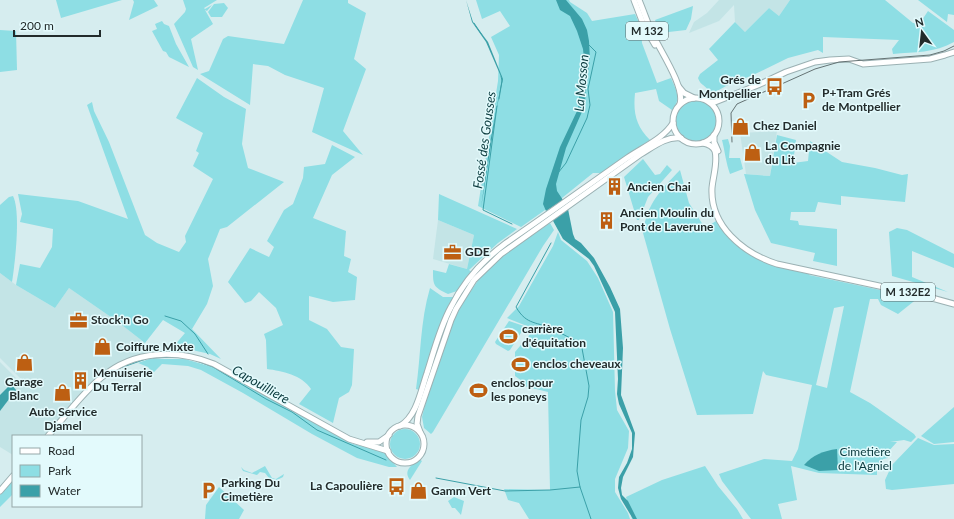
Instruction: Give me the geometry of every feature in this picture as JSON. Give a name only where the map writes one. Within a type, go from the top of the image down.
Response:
[{"type":"main road","name":"M 132","points":[[634,0],[649,36],[666,58]]},
{"type":"main road","name":"M 132","points":[[639,0],[653,34],[674,75],[681,98],[680,104]]},
{"type":"main road","points":[[709,102],[715,102],[791,70],[815,62],[849,59],[863,64],[930,59],[954,52]]},
{"type":"main road","name":"M 132","points":[[676,82],[684,93],[694,98]]},
{"type":"main road","points":[[716,109],[723,100],[731,95]]},
{"type":"main road","points":[[568,203],[640,149],[668,132],[673,123],[675,112],[680,104],[689,99],[702,99],[709,102],[716,109],[719,122],[718,128],[714,135],[703,143],[691,144],[681,138],[674,129],[673,123]]},
{"type":"main road","name":"M 132E2","points":[[714,135],[714,142],[718,154],[712,194],[716,211],[718,218],[732,238],[745,249],[756,256],[780,264],[921,295],[954,304]]},
{"type":"main road","points":[[354,441],[376,443],[382,441],[407,421],[416,405],[451,307],[464,285],[488,258],[656,145],[672,138],[681,138]]},
{"type":"main road","name":"M 132E2","points":[[703,143],[713,148],[716,155],[716,166]]},
{"type":"main road","points":[[389,434],[387,442],[388,451],[397,461],[406,463],[415,460],[420,456],[424,448],[423,438],[417,424],[420,410],[451,320],[462,299],[474,280],[492,262],[546,218]]},
{"type":"main road","points":[[49,435],[101,378],[120,365],[129,361],[152,355],[165,354],[194,357],[214,364],[339,434],[354,441],[388,451]]},
{"type":"main road","points":[[400,426],[409,426],[420,432]]},
{"type":"main road","points":[[0,491],[12,477]]},
{"type":"shaded area","points":[[719,0],[790,0],[779,16],[769,8],[745,32],[735,22],[734,5],[719,21],[689,33],[694,22],[707,13]]},
{"type":"shaded area","points":[[777,131],[770,176],[746,174],[740,133]]},
{"type":"shaded area","points":[[438,220],[474,235],[467,269],[433,259]]},
{"type":"shaded area","points":[[0,273],[16,285],[55,308],[69,288],[145,343],[144,354],[121,363],[101,375],[48,435],[12,435],[12,454],[0,447],[0,362],[24,386],[26,384],[0,358]]},
{"type":"green space","points":[[56,0],[122,0],[61,18]]},
{"type":"green space","points":[[133,0],[154,0],[158,6],[129,20],[134,2]]},
{"type":"green space","points":[[183,0],[217,0],[204,8],[205,9],[212,5],[207,11],[205,10],[213,24],[191,39],[198,70],[193,67],[174,24],[185,12],[186,9]]},
{"type":"green space","points":[[303,0],[348,0],[348,3],[366,13],[354,59],[366,69],[343,131],[363,155],[312,132],[324,88],[285,75],[268,66],[253,64],[250,105],[200,74],[209,71],[223,39],[228,36],[284,44]]},
{"type":"green space","points":[[476,0],[569,0],[587,13],[592,21],[635,14],[641,27],[642,43],[657,83],[671,78],[677,94],[677,102],[672,110],[659,101],[656,89],[635,93],[636,119],[641,130],[650,140],[602,173],[593,173],[562,198],[521,227],[478,206],[498,81],[499,55],[491,37],[510,26],[500,11],[482,19]]},
{"type":"green space","points":[[790,0],[885,0],[913,23],[920,23],[928,11],[954,30],[954,42],[947,46],[932,50],[893,54],[892,49],[899,40],[823,37],[823,53],[818,50],[788,58],[726,86],[710,95],[709,91],[698,78],[700,74],[718,60],[709,49],[735,22],[745,32],[769,8],[779,16]]},
{"type":"green space","points":[[918,0],[954,0],[954,15],[948,14],[947,22]]},
{"type":"green space","points":[[224,3],[228,8],[222,17],[211,17],[208,12],[214,4]]},
{"type":"green space","points":[[693,6],[691,19],[686,30],[660,33],[655,20]]},
{"type":"green space","points":[[162,21],[164,24],[169,26],[176,44],[189,67],[169,57],[166,52],[163,51],[152,31],[157,29],[155,24]]},
{"type":"green space","points":[[0,30],[16,31],[17,70],[0,72]]},
{"type":"green space","points":[[197,78],[224,97],[246,109],[242,144],[248,168],[284,182],[227,227],[220,229],[208,259],[213,286],[207,304],[192,329],[221,359],[210,354],[174,346],[185,333],[163,320],[145,343],[69,288],[55,308],[16,285],[20,264],[40,268],[52,247],[53,229],[20,222],[22,214],[18,194],[78,201],[128,219],[87,105],[92,102],[94,111],[109,142],[145,235],[157,243],[179,252],[186,242],[185,236],[213,179],[193,166],[199,153],[196,151],[203,133],[176,118]]},
{"type":"green space","points":[[692,100],[700,100],[711,106],[717,117],[717,125],[711,136],[700,142],[692,142],[681,136],[675,125],[675,117],[681,106]]},
{"type":"green space","points":[[777,135],[796,140],[793,163],[808,161],[810,141],[842,162],[902,175],[908,174],[905,202],[841,196],[841,205],[818,202],[815,212],[791,212],[790,220],[798,221],[799,225],[837,229],[837,266],[813,261],[815,253],[771,243],[755,210],[744,174],[770,176]]},
{"type":"green space","points":[[728,139],[730,146],[729,158],[740,158],[743,169],[730,174],[722,140]]},
{"type":"green space","points":[[332,145],[355,157],[332,175],[313,218],[346,231],[344,256],[351,259],[348,272],[357,277],[355,300],[333,302],[309,296],[309,320],[327,329],[341,347],[354,349],[352,385],[349,392],[339,398],[333,423],[299,404],[311,389],[307,384],[291,374],[267,369],[266,340],[264,334],[283,325],[276,308],[259,292],[251,301],[245,303],[228,282],[250,248],[269,257],[274,247],[267,241],[284,210],[293,204],[303,178],[304,167],[325,164]]},
{"type":"green space","points":[[643,159],[655,175],[660,174],[667,165],[672,170],[648,197],[639,220],[637,220],[624,177]]},
{"type":"green space","name":"Cimetière de l'Agniel","points":[[680,170],[689,203],[705,228],[716,221],[720,221],[730,235],[760,258],[811,272],[809,275],[918,298],[898,314],[881,305],[878,299],[870,299],[850,392],[870,403],[914,434],[916,437],[911,442],[904,440],[890,442],[897,442],[887,453],[888,458],[883,459],[877,468],[877,475],[819,473],[791,466],[797,500],[778,504],[782,519],[751,519],[722,481],[719,474],[764,459],[792,461],[798,449],[812,385],[766,375],[763,371],[753,414],[697,415],[670,329],[643,233],[651,205],[661,191]],"holes":[[[844,306],[827,388],[816,385],[834,308]]]},
{"type":"green space","points":[[439,194],[517,229],[498,243],[469,270],[472,272],[457,291],[448,294],[435,285],[433,270],[446,273],[449,264],[467,269],[474,235],[438,220]]},
{"type":"green space","points":[[13,196],[17,214],[17,225],[16,251],[12,282],[0,273],[0,205],[9,197]]},
{"type":"green space","points":[[550,223],[554,230],[431,434],[424,428],[422,417],[428,393],[455,317],[481,276],[503,255]]},
{"type":"green space","points":[[897,228],[907,230],[954,254],[954,268],[912,251],[912,277],[948,292],[892,276],[889,232]]},
{"type":"green space","points":[[558,232],[561,240],[587,261],[598,278],[613,312],[615,391],[617,410],[629,431],[628,448],[615,479],[615,492],[630,519],[529,519],[519,503],[508,500],[504,489],[550,490],[548,392],[516,384],[522,381],[515,376],[515,352],[531,333],[532,328],[507,318],[519,306],[553,246]]},
{"type":"green space","points":[[430,288],[443,297],[454,297],[419,390],[416,389],[421,338],[424,313]]},
{"type":"green space","name":"carrière d'équitation","points":[[509,321],[524,326],[524,328],[508,351],[495,342]]},
{"type":"green space","points":[[149,359],[185,359],[212,367],[233,377],[353,444],[383,451],[397,467],[389,467],[357,458],[312,434],[201,370],[188,366],[162,364],[153,373],[148,367],[138,363]]},
{"type":"green space","points":[[954,407],[954,442],[934,444],[921,436]]},
{"type":"green space","points":[[405,429],[416,433],[420,444],[416,455],[405,459],[394,455],[390,444],[394,433]]},
{"type":"green space","points":[[918,438],[934,445],[954,444],[954,484],[892,490],[886,489],[885,480],[892,465]]},
{"type":"green space","points":[[419,459],[422,461],[410,480],[407,474],[409,468]]},
{"type":"green space","points":[[265,466],[272,478],[276,479],[284,474],[283,477],[277,480],[269,478],[265,473],[260,472],[257,475],[243,471],[241,467],[252,473]]},
{"type":"green space","points":[[705,466],[743,519],[632,519],[626,497],[662,480]]},
{"type":"green space","points":[[12,481],[12,495],[0,507],[0,495]]},
{"type":"green space","points":[[219,487],[244,510],[239,519],[205,519],[206,505]]},
{"type":"green space","points":[[454,497],[464,501],[461,515],[455,508],[452,508],[448,501]]},
{"type":"water","points":[[466,0],[473,22],[488,42],[503,79],[497,107],[481,208],[490,143],[502,79],[486,42],[472,22]]},
{"type":"water","points":[[556,0],[566,0],[582,19],[587,30],[590,60],[586,82],[585,105],[566,148],[556,184],[557,191],[563,200],[546,211],[543,204],[546,189],[560,147],[578,109],[584,59],[583,49],[570,16],[560,10]]},
{"type":"water","points":[[568,209],[575,239],[581,243],[594,258],[620,309],[623,348],[621,395],[635,433],[633,457],[623,477],[621,488],[622,495],[628,501],[637,519],[633,519],[621,499],[618,488],[619,477],[627,463],[632,449],[632,433],[619,404],[617,394],[618,379],[615,312],[594,266],[589,259],[563,239],[552,219]]},
{"type":"water","points":[[11,384],[16,390],[0,411],[0,395]]},
{"type":"water","points":[[837,449],[838,470],[819,471],[804,465],[819,454]]},
{"type":"waterway","name":"Fossé des Gousses","points":[[474,23],[482,35]]},
{"type":"waterway","name":"La Mosson","points":[[558,173],[566,163],[587,118],[590,105],[588,89],[596,52],[589,45]]},
{"type":"waterway","name":"Fossé des Gousses","points":[[499,99],[502,81],[501,76]]},
{"type":"waterway","name":"Fossé des Gousses","points":[[497,106],[483,210],[512,224]]},
{"type":"waterway","name":"Fossé des Gousses","points":[[551,243],[516,307],[528,320],[549,327],[581,343],[589,386],[588,397],[581,420],[577,471],[580,487],[591,519]]},
{"type":"waterway","name":"Capouilliere","points":[[165,316],[181,321],[195,334],[208,354]]},
{"type":"waterway","name":"Capouilliere","points":[[153,358],[176,357]]},
{"type":"waterway","name":"Capouilliere","points":[[120,368],[146,359]]},
{"type":"waterway","name":"Capouilliere","points":[[194,360],[213,367],[266,399],[292,412],[317,430],[386,460]]},
{"type":"waterway","name":"Capouilliere","points":[[436,478],[505,491],[550,490],[580,487]]},
{"type":"tram line","points":[[732,142],[731,113],[737,104],[815,69],[839,62],[930,55],[954,46]]},
{"type":"place","name":"Grés de Montpellier","points":[[774,87]]},
{"type":"place","name":"P+Tram Grés de Montpellier","points":[[809,100]]},
{"type":"place","name":"Chez Daniel","points":[[740,126]]},
{"type":"place","name":"La Compagnie du Lit","points":[[752,153]]},
{"type":"place","name":"Ancien Chai","points":[[614,187]]},
{"type":"place","name":"Ancien Moulin du Pont de Laverune","points":[[607,220]]},
{"type":"place","name":"GDE","points":[[452,252]]},
{"type":"place","name":"Stock'n Go","points":[[78,320]]},
{"type":"place","name":"carrière d'équitation","points":[[509,336]]},
{"type":"place","name":"Coiffure Mixte","points":[[103,347]]},
{"type":"place","name":"Garage Blanc","points":[[24,363]]},
{"type":"place","name":"enclos cheveaux","points":[[520,364]]},
{"type":"place","name":"Menuiserie Du Terral","points":[[80,380]]},
{"type":"place","name":"enclos pour les poneys","points":[[478,390]]},
{"type":"place","name":"Auto Service Djamel","points":[[63,393]]},
{"type":"place","name":"La Capoulière","points":[[396,486]]},
{"type":"place","name":"Parking Du Cimetière","points":[[208,490]]},
{"type":"place","name":"Gamm Vert","points":[[418,491]]}]
